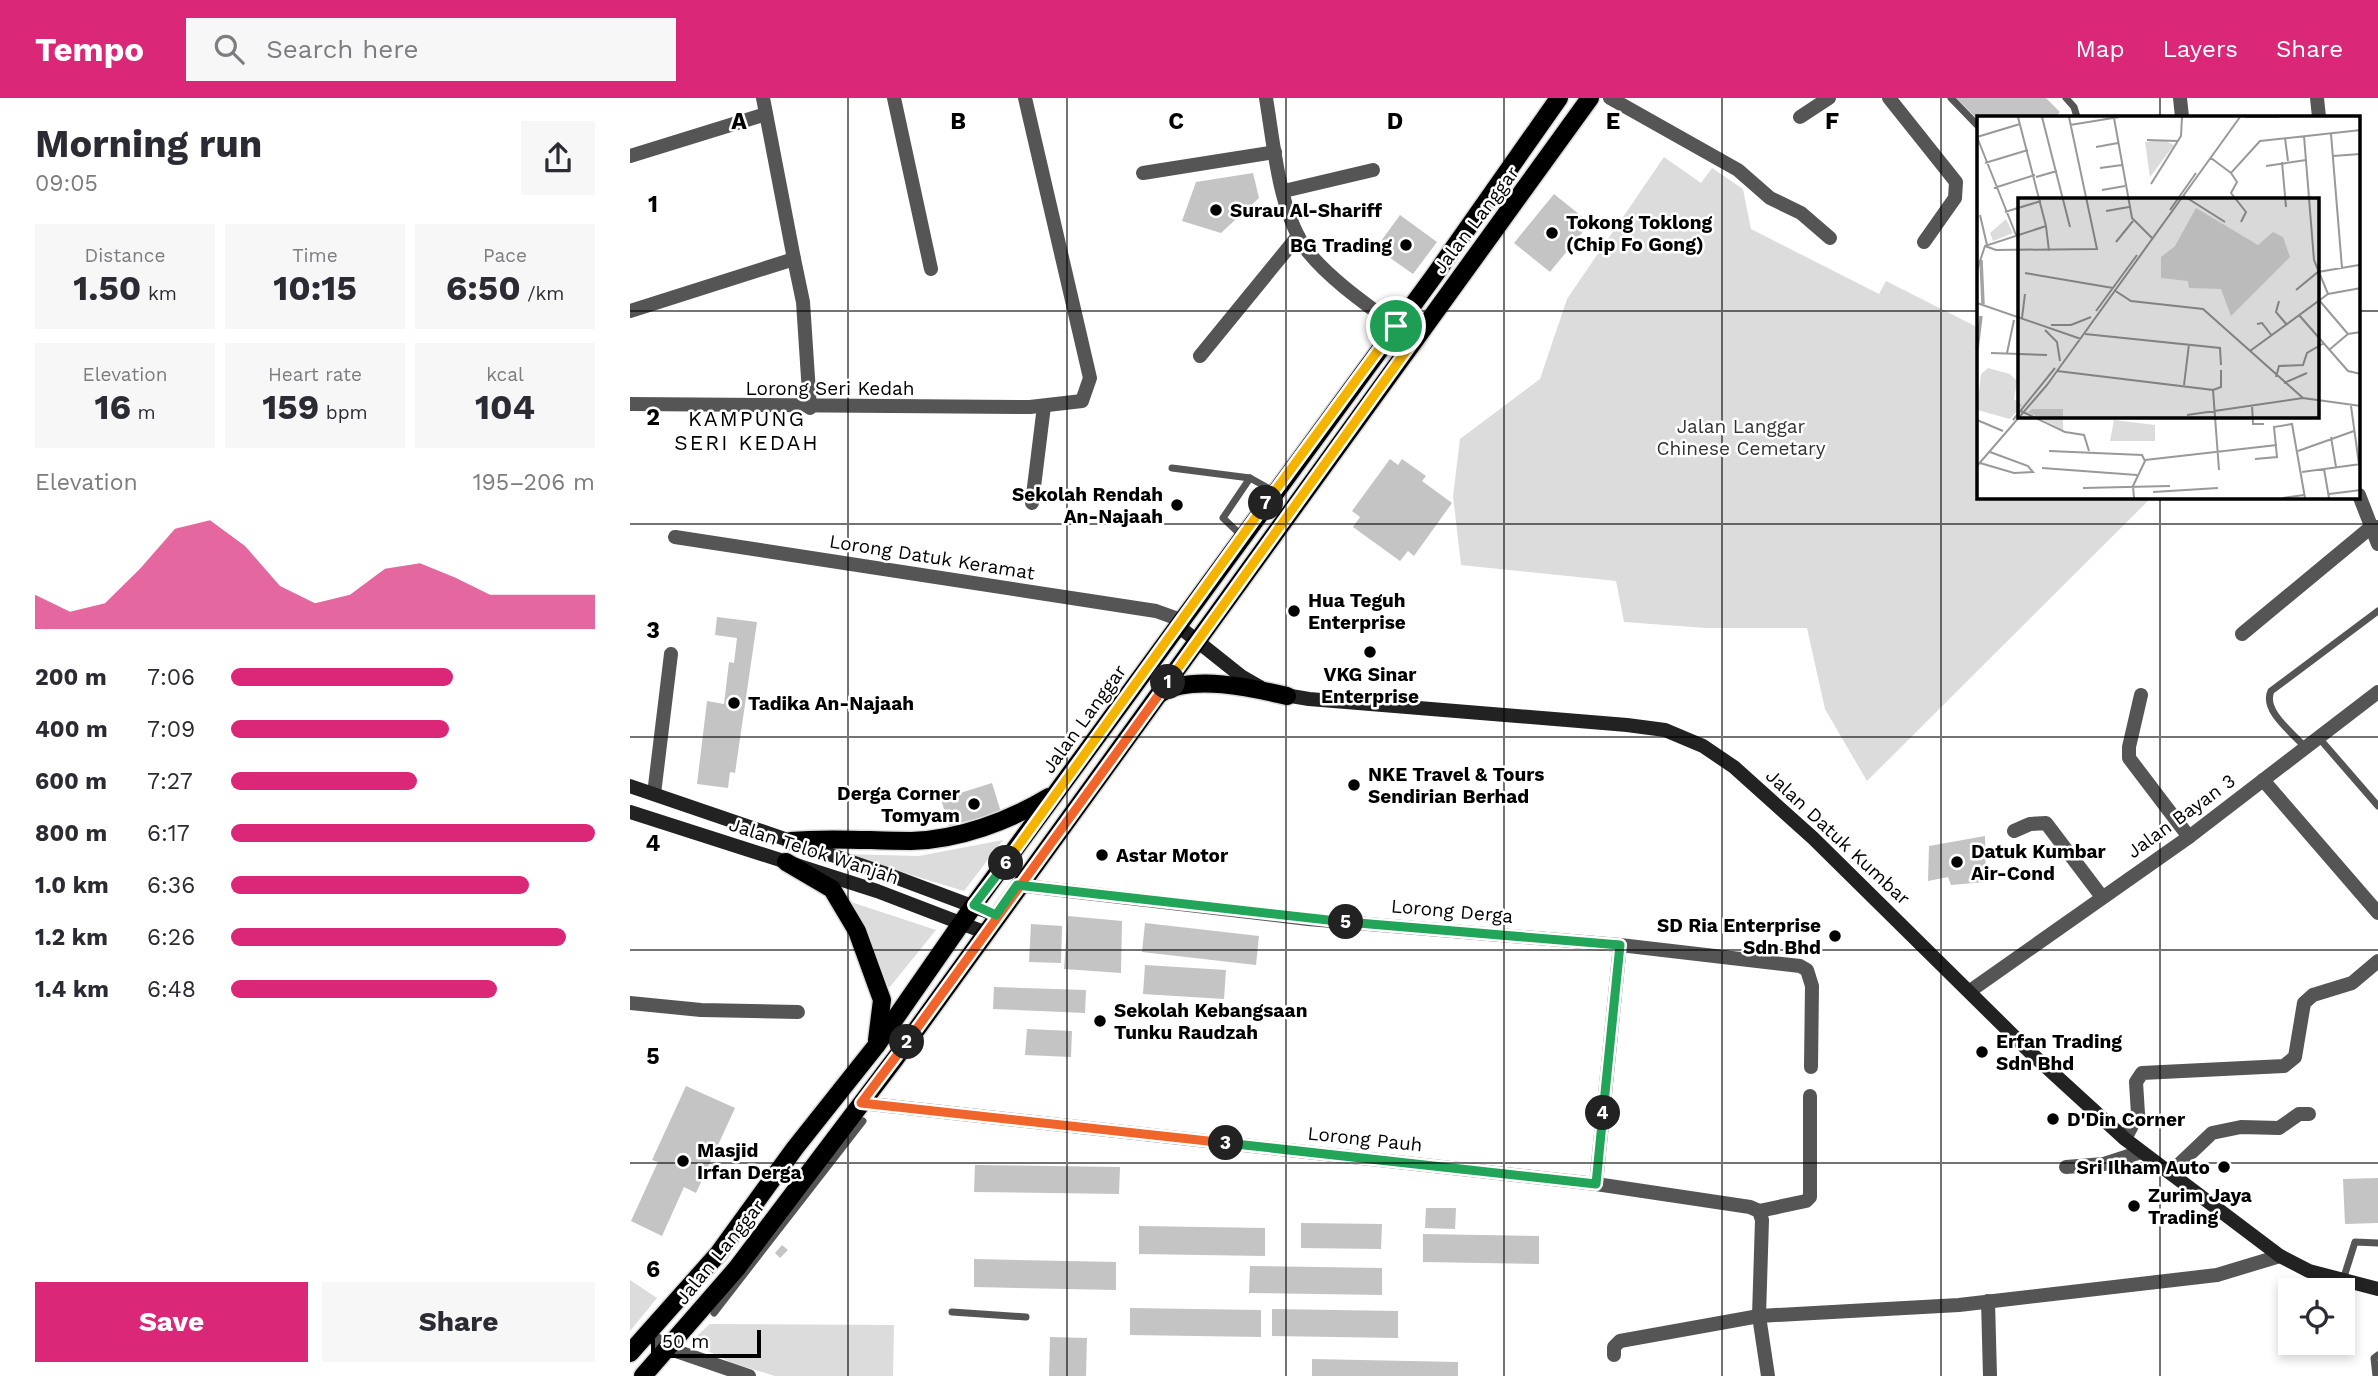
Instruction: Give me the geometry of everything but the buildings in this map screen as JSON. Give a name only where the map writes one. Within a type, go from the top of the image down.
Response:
[{"type":"main road","name":"Jalan Langgar","points":[[630,1353],[718,1254],[795,1148],[876,1046],[974,905],[1559,98]]},
{"type":"main road","name":"Jalan Langgar","points":[[643,1376],[737,1268],[862,1112],[1017,885],[1158,695],[1590,98]]},
{"type":"main road","name":"Jalan Datuk Kumbar","points":[[1179,622],[1197,641],[1241,676],[1287,696],[1627,724],[1665,730],[1703,746],[1734,767],[1813,838],[2032,1054],[2125,1139],[2280,1256],[2309,1271],[2333,1278]]},
{"type":"main road","points":[[1158,695],[1173,686],[1196,684],[1258,689],[1287,696]]},
{"type":"main road","name":"Jalan Telok Wanjah","points":[[630,786],[974,905],[996,915]]},
{"type":"main road","points":[[791,841],[824,838],[912,841],[941,838],[1008,820],[1058,792]]},
{"type":"main road","name":"Jalan Telok Wanjah","points":[[630,812],[964,922],[985,932]]},
{"type":"main road","points":[[786,862],[832,889],[858,931],[882,1000],[876,1046]]},
{"type":"main road","name":"Jalan Datuk Kumbar","points":[[2355,1284],[2378,1289]]},
{"type":"street","points":[[763,98],[803,302],[810,408]]},
{"type":"street","points":[[894,98],[931,269]]},
{"type":"street","name":"Lorong Seri Kedah","points":[[630,404],[810,408],[1037,406],[1082,401],[1090,378],[1025,98]]},
{"type":"street","points":[[1266,98],[1284,191],[1298,236],[1325,269],[1414,340]]},
{"type":"street","points":[[1611,98],[1738,170],[1770,198],[1801,213],[1830,238]]},
{"type":"street","points":[[1800,117],[1829,98]]},
{"type":"street","points":[[1889,98],[1956,182],[1955,198],[1924,242]]},
{"type":"street","points":[[2180,98],[2182,116]]},
{"type":"street","points":[[2317,98],[2319,116]]},
{"type":"street","points":[[630,156],[766,114]]},
{"type":"street","points":[[1143,173],[1275,152]]},
{"type":"street","points":[[1284,191],[1373,170]]},
{"type":"street","points":[[1200,356],[1298,236]]},
{"type":"street","points":[[630,311],[794,260]]},
{"type":"street","points":[[1032,503],[1037,406]]},
{"type":"street","points":[[2360,497],[2374,527],[2378,544]]},
{"type":"street","points":[[2242,634],[2374,527]]},
{"type":"street","name":"Lorong Datuk Keramat","points":[[675,537],[1156,611],[1179,622]]},
{"type":"street","points":[[654,794],[671,654]]},
{"type":"street","name":"Jalan Bayan 3","points":[[1970,991],[2189,837],[2378,692]]},
{"type":"street","points":[[2141,695],[2129,758],[2189,837]]},
{"type":"street","points":[[2263,780],[2378,913]]},
{"type":"street","points":[[2014,831],[2030,824],[2046,823],[2102,897]]},
{"type":"street","name":"Lorong Derga","points":[[1017,885],[1308,919],[1620,945],[1800,966],[1807,970],[1812,986],[1811,1067]]},
{"type":"street","points":[[1596,1184],[1620,945]]},
{"type":"street","points":[[2125,1139],[2138,1114],[2136,1082],[2142,1073],[2284,1066],[2295,1057],[2302,1008],[2307,999],[2352,983],[2378,961]]},
{"type":"street","points":[[630,1003],[701,1010],[799,1012]]},
{"type":"street","points":[[1768,1376],[1759,1316],[1762,1220],[1759,1211],[1806,1201],[1810,1196],[1810,1096]]},
{"type":"street","name":"Lorong Pauh","points":[[862,1112],[1596,1184],[1750,1207],[1759,1211]]},
{"type":"street","points":[[2170,1173],[2212,1133],[2241,1127],[2279,1128],[2299,1114],[2309,1114]]},
{"type":"street","points":[[2066,1167],[2104,1164],[2141,1152]]},
{"type":"street","points":[[1614,1355],[1614,1347],[1620,1341],[1759,1316],[1987,1301],[2217,1275],[2280,1256]]},
{"type":"street","points":[[1987,1301],[1990,1376]]},
{"type":"street","points":[[647,1333],[667,1349],[749,1376]]},
{"type":"lane","points":[[1951,98],[1977,125]]},
{"type":"lane","points":[[2066,98],[2074,107],[2077,116]]},
{"type":"lane","points":[[1172,468],[1250,478],[1275,492]]},
{"type":"lane","points":[[1242,536],[1226,524],[1223,515],[1250,478]]},
{"type":"lane","points":[[2305,747],[2271,709],[2271,691],[2378,611]]},
{"type":"lane","points":[[2317,737],[2378,806]]},
{"type":"lane","points":[[714,1313],[862,1112]]},
{"type":"lane","points":[[2344,1278],[2355,1242],[2378,1242]]},
{"type":"lane","points":[[952,1312],[1026,1317]]},
{"type":"lane","points":[[2376,1376],[2374,1358],[2378,1355]]},
{"type":"green space","name":"Jalan Langgar Chinese Cemetary","points":[[1664,157],[1701,183],[1712,168],[1743,189],[1751,229],[1879,294],[1886,281],[1977,327],[1977,499],[2150,499],[1867,781],[1825,709],[1807,628],[1706,628],[1624,622],[1616,581],[1461,565],[1453,496],[1460,439],[1540,379],[1567,299]]},
{"type":"green space","points":[[1003,840],[964,891],[842,854],[919,856]]},
{"type":"green space","points":[[848,901],[936,930],[889,988],[870,941]]},
{"type":"green space","points":[[630,1280],[657,1298],[630,1331]]},
{"type":"green space","points":[[710,1324],[894,1325],[893,1376],[775,1376],[732,1363],[690,1342]]},
{"type":"place","name":"Surau Al-Shariff","points":[[1216,210]]},
{"type":"place","name":"Tokong Toklong (Chip Fo Gong)","points":[[1552,233]]},
{"type":"place","name":"BG Trading","points":[[1406,245]]},
{"type":"place","name":"Sekolah Rendah An-Najaah","points":[[1177,505]]},
{"type":"place","name":"Hua Teguh Enterprise","points":[[1294,611]]},
{"type":"place","name":"VKG Sinar Enterprise","points":[[1370,652]]},
{"type":"place","name":"Tadika An-Najaah","points":[[734,703]]},
{"type":"place","name":"NKE Travel & Tours Sendirian Berhad","points":[[1354,785]]},
{"type":"place","name":"Derga Corner Tomyam","points":[[974,804]]},
{"type":"place","name":"Astar Motor","points":[[1102,855]]},
{"type":"place","name":"Datuk Kumbar Air-Cond","points":[[1957,862]]},
{"type":"place","name":"SD Ria Enterprise Sdn Bhd","points":[[1835,936]]},
{"type":"place","name":"Sekolah Kebangsaan Tunku Raudzah","points":[[1100,1021]]},
{"type":"place","name":"Erfan Trading Sdn Bhd","points":[[1982,1052]]},
{"type":"place","name":"D'Din Corner","points":[[2053,1119]]},
{"type":"place","name":"Masjid Irfan Derga","points":[[683,1161]]},
{"type":"place","name":"Sri Ilham Auto","points":[[2224,1167]]},
{"type":"place","name":"Zurim Jaya Trading","points":[[2134,1206]]},
{"type":"district","name":"KAMPUNG SERI KEDAH","points":[[747,430]]},
{"type":"route","points":[[1396,326],[974,905],[996,915],[1017,885],[1045,891],[1308,919],[1620,945],[1596,1184],[861,1103],[895,1059],[1017,885],[1414,340],[1396,326]]}]
